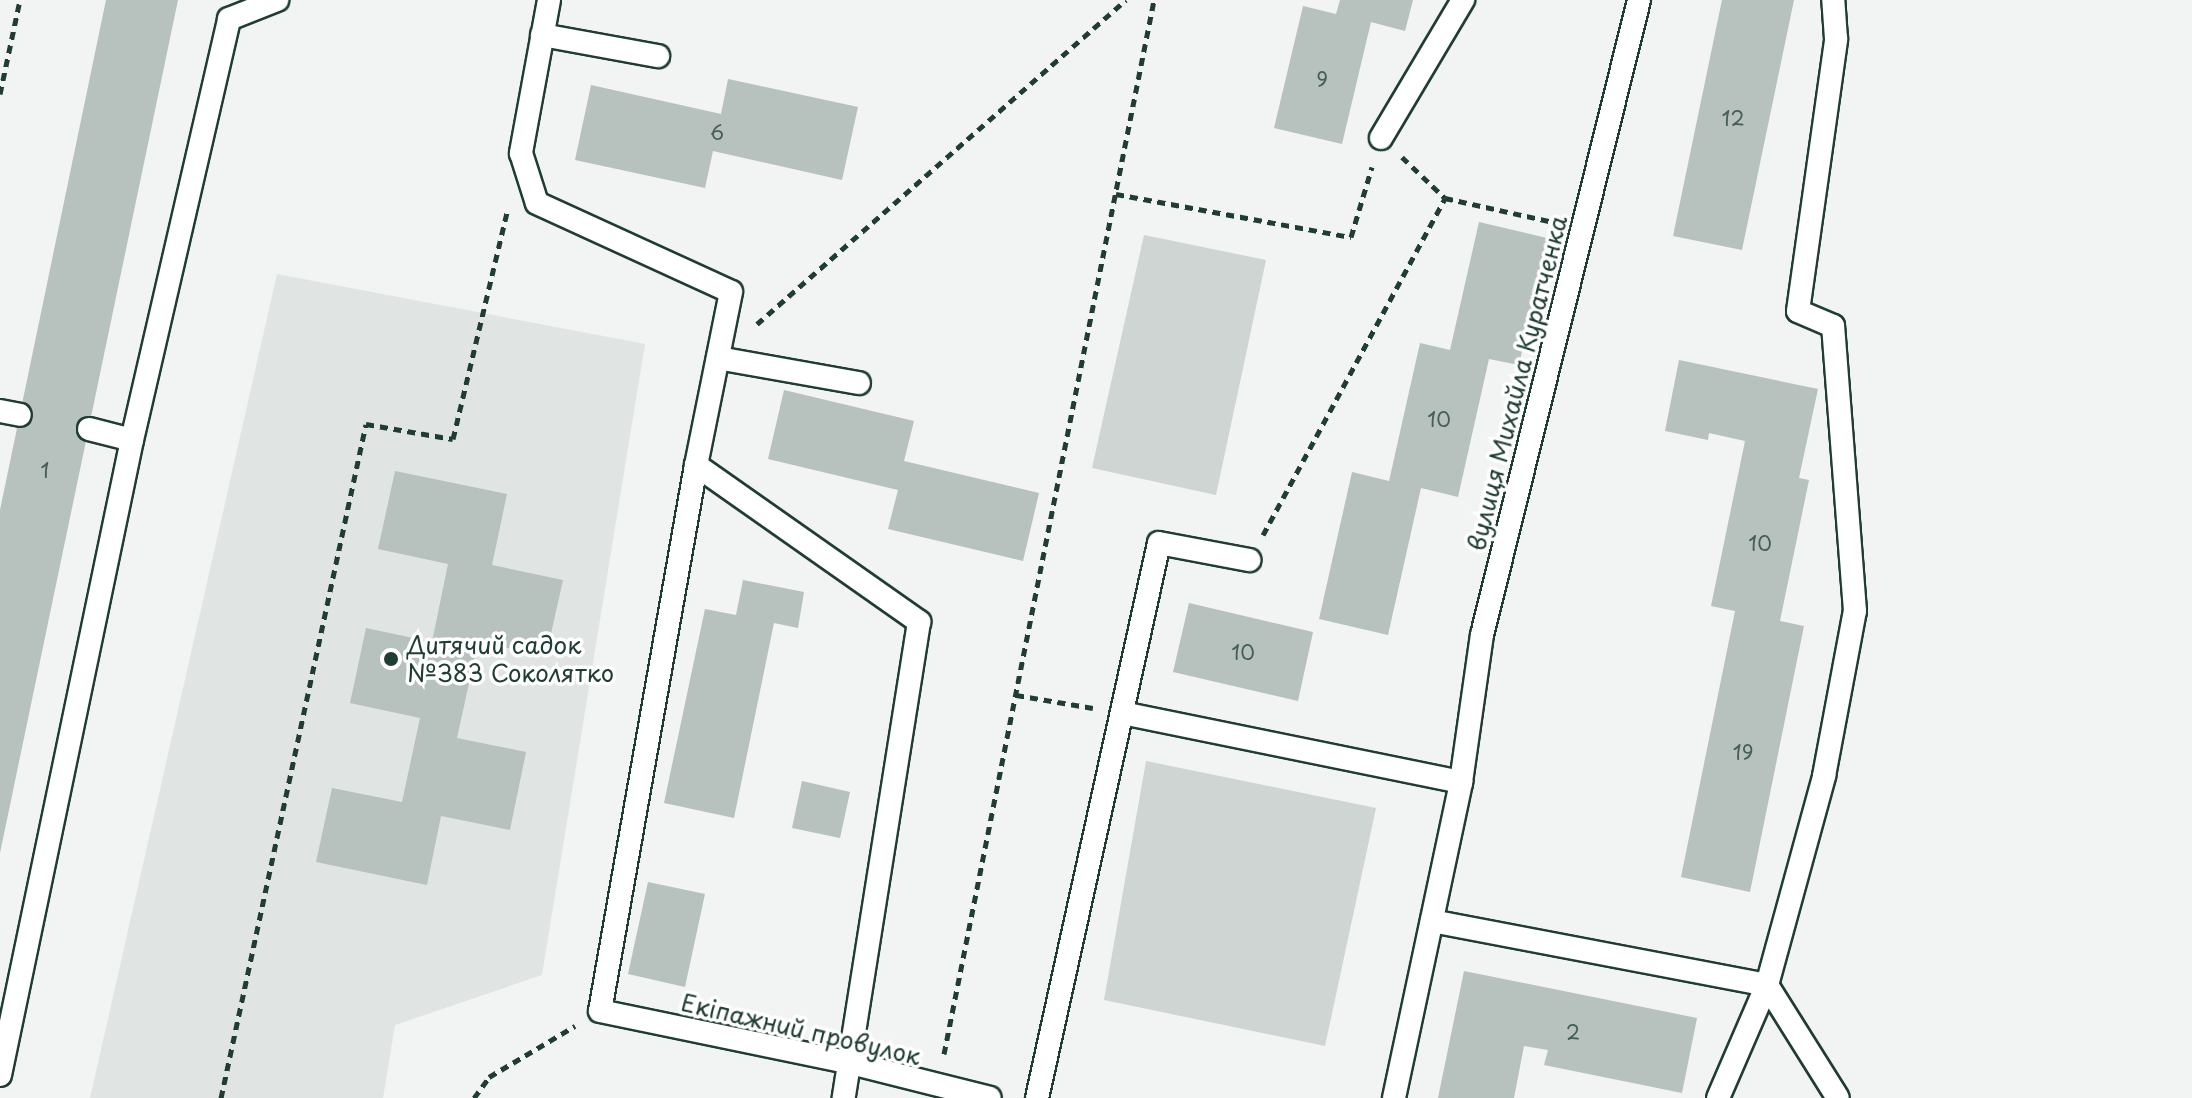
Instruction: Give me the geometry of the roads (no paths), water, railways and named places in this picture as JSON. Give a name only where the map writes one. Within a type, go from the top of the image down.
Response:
[{"type":"lane","points":[[0,1075],[132,440],[229,19],[277,0]]},
{"type":"lane","points":[[549,0],[521,153],[537,203],[731,292],[696,465],[919,622],[847,1062],[844,1098]]},
{"type":"lane","points":[[1381,138],[1463,0]]},
{"type":"lane","name":"вулиця Михайла Куратченка","points":[[1394,1098],[1461,782],[1482,635],[1639,0]]},
{"type":"lane","points":[[1718,1098],[1767,985],[1824,776],[1855,611],[1833,326],[1798,311],[1836,39],[1833,0]]},
{"type":"lane","points":[[542,35],[658,56]]},
{"type":"lane","points":[[718,358],[859,383]]},
{"type":"lane","points":[[89,429],[132,440]]},
{"type":"lane","name":"Екіпажний провулок","points":[[696,465],[600,1011],[847,1062],[938,1088],[990,1098]]},
{"type":"lane","points":[[1037,1098],[1159,543],[1249,560]]},
{"type":"lane","points":[[1122,713],[1461,782]]},
{"type":"lane","points":[[1432,921],[1767,985],[1838,1098]]},
{"type":"place","name":"Дитячий садок №383 Соколятко","points":[[391,659]]}]
